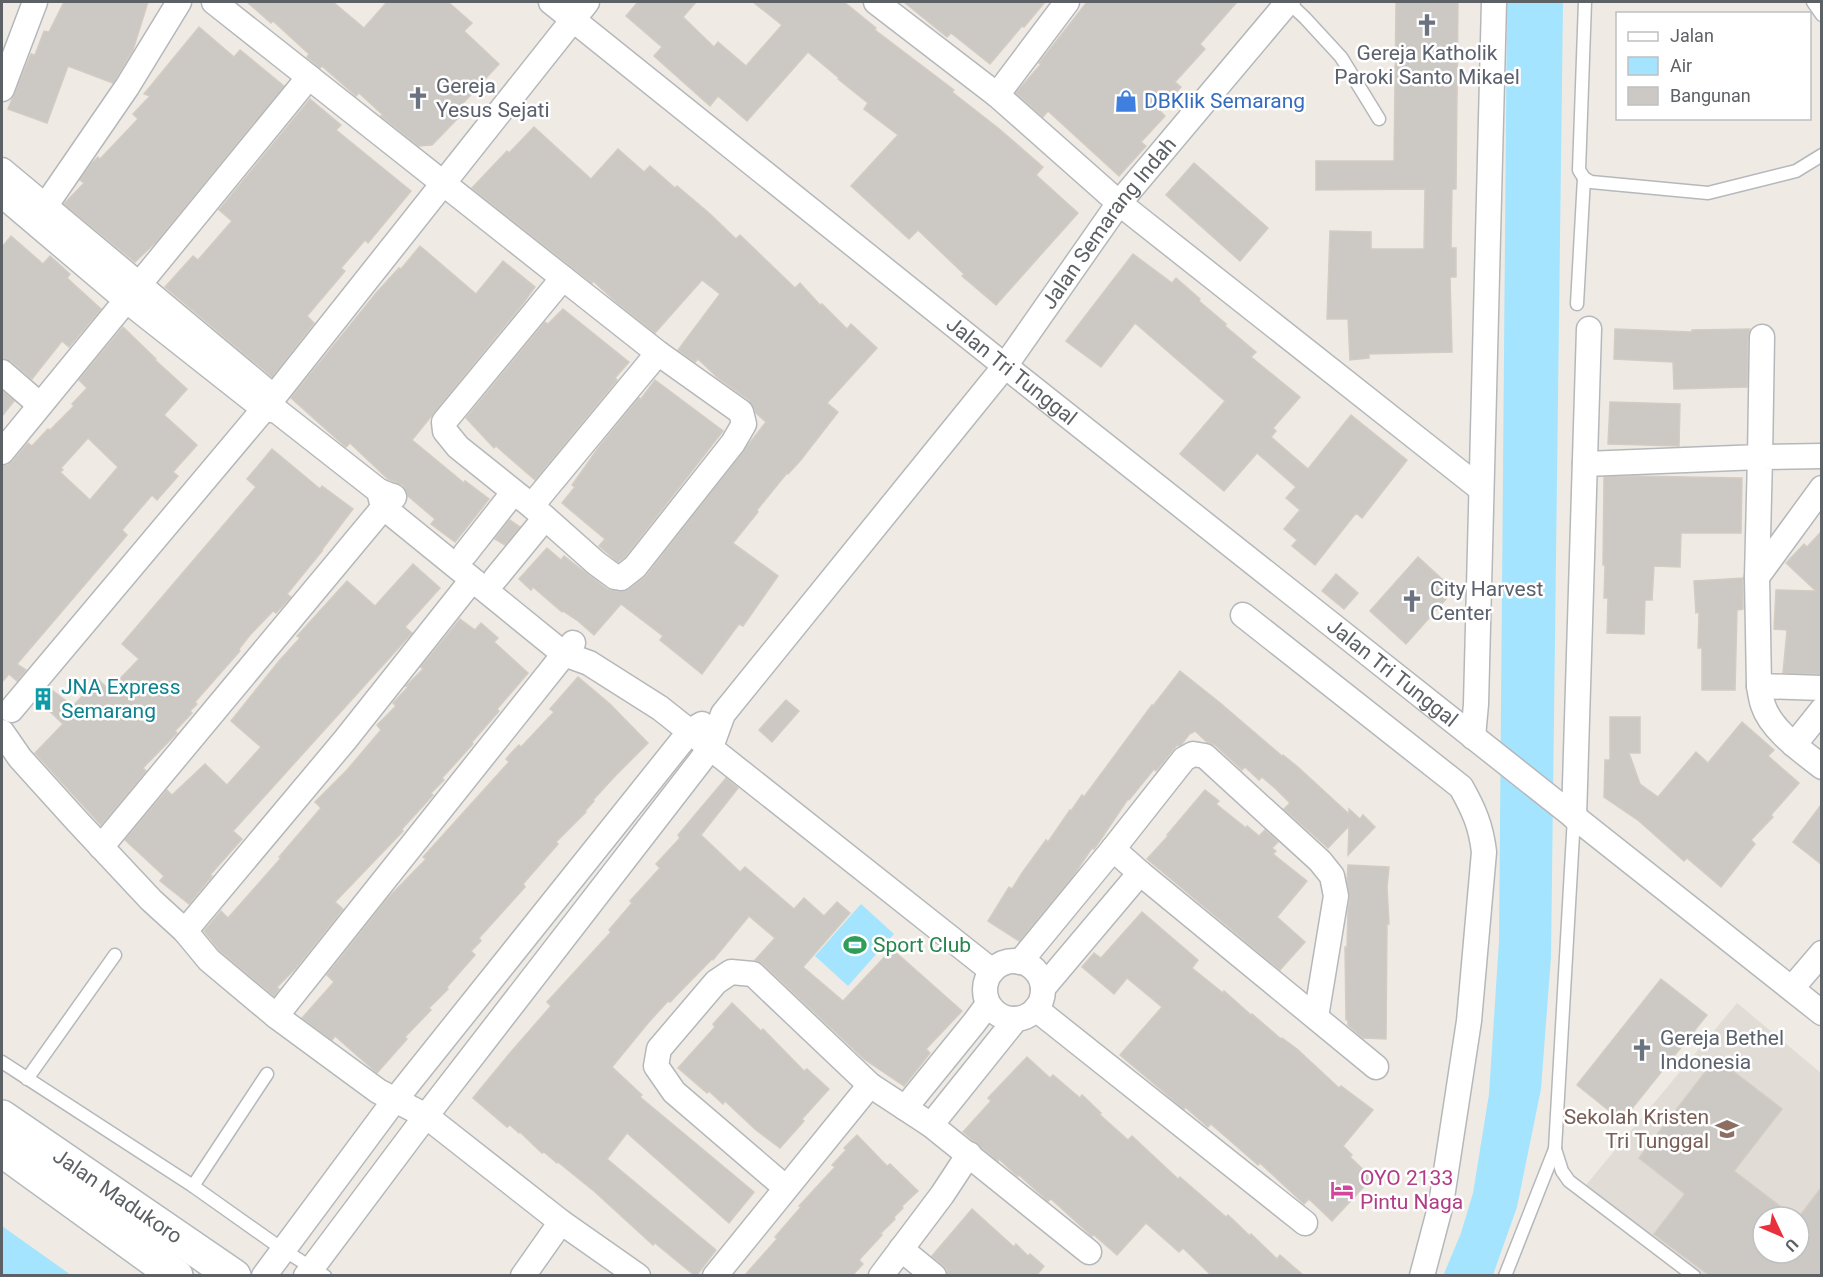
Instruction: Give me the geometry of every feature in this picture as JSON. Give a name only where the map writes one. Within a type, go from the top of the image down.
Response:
[{"type":"street","points":[[2,89],[34,2]]},
{"type":"street","points":[[45,205],[127,87],[179,2]]},
{"type":"street","points":[[214,2],[658,353],[741,412],[744,424],[733,443],[635,567],[621,578],[615,577],[513,493],[458,447],[445,431],[444,422],[563,278]]},
{"type":"street","name":"Jalan Tri Tunggal","points":[[551,2],[580,10],[1005,366],[1567,812]]},
{"type":"street","points":[[876,2],[997,95],[1119,203],[1481,489]]},
{"type":"street","points":[[997,95],[1067,2]]},
{"type":"street","name":"Jalan Semarang Indah","points":[[723,714],[1005,366],[1119,203],[1288,2]]},
{"type":"street","points":[[1473,736],[1476,704],[1494,2]]},
{"type":"street","points":[[580,10],[271,406],[4,717],[20,758],[151,900],[185,931],[209,960],[276,1016],[378,1091],[426,1116],[561,1222],[638,1275]]},
{"type":"street","points":[[2,452],[309,77]]},
{"type":"street","points":[[2,170],[45,205],[133,292]]},
{"type":"street","points":[[2,195],[133,292],[589,663],[660,708],[992,971]]},
{"type":"street","points":[[1589,329],[1585,464],[1567,812],[1821,1013]]},
{"type":"street","points":[[1762,337],[1757,578],[1759,686],[1764,708],[1775,724],[1794,745],[1821,767]]},
{"type":"street","points":[[185,931],[539,513],[538,498],[658,353]]},
{"type":"street","points":[[2,372],[40,405]]},
{"type":"street","points":[[1585,464],[1821,456]]},
{"type":"street","points":[[1757,578],[1821,488]]},
{"type":"street","points":[[465,554],[513,493]]},
{"type":"street","points":[[385,498],[465,554],[484,579]]},
{"type":"street","points":[[101,847],[385,498]]},
{"type":"street","points":[[1243,615],[1461,787],[1473,807],[1482,831],[1484,852],[1469,1022],[1441,1204],[1422,1275]]},
{"type":"street","points":[[276,1016],[569,647]]},
{"type":"street","points":[[1759,686],[1821,688]]},
{"type":"street","points":[[1794,745],[1821,710]]},
{"type":"street","points":[[264,1275],[396,1099],[690,731],[723,714]]},
{"type":"street","points":[[315,1273],[426,1116],[711,747],[723,714]]},
{"type":"street","points":[[1020,962],[1184,759],[1193,754],[1205,756],[1320,861],[1332,876],[1336,896],[1316,1017]]},
{"type":"street","points":[[1113,849],[1377,1066]]},
{"type":"street","points":[[931,1125],[1140,873]]},
{"type":"street","points":[[532,928],[557,947]]},
{"type":"street","points":[[1792,988],[1821,953]]},
{"type":"street","points":[[1011,961],[1033,968],[1039,977],[1031,1006],[1004,1018],[995,1012],[988,1004],[985,993],[986,981],[992,971],[1000,964],[1011,961]]},
{"type":"street","points":[[786,1188],[674,1092],[656,1066],[659,1049],[716,982],[731,972],[753,974],[870,1085],[931,1125],[1089,1252]]},
{"type":"street","points":[[905,1108],[988,1004]]},
{"type":"street","points":[[1031,1006],[1305,1224]]},
{"type":"street","points":[[715,1275],[870,1085]]},
{"type":"street","name":"Jalan Madukoro","points":[[2,1117],[234,1275]]},
{"type":"street","name":"Jalan Madukoro","points":[[2,1150],[176,1275]]},
{"type":"street","points":[[881,1275],[942,1195],[969,1154]]},
{"type":"street","points":[[523,1275],[561,1222]]},
{"type":"street","points":[[901,1249],[934,1275]]},
{"type":"lane","points":[[1288,2],[1341,57],[1378,119]]},
{"type":"lane","points":[[1585,2],[1579,170],[1584,178],[1592,182],[1707,193],[1796,171],[1821,155]]},
{"type":"lane","points":[[1813,2],[1821,15]]},
{"type":"lane","points":[[1577,304],[1584,178]]},
{"type":"lane","points":[[1505,1275],[1555,1149],[1567,812]]},
{"type":"lane","points":[[27,1079],[115,955]]},
{"type":"lane","points":[[2,1062],[193,1186],[315,1273]]},
{"type":"lane","points":[[193,1186],[267,1074]]},
{"type":"lane","points":[[1555,1149],[1562,1171],[1569,1181],[1694,1275]]},
{"type":"shaded area","name":"Sekolah Kristen Tri Tunggal","points":[[1737,1003],[1821,1073],[1821,1275],[1702,1275],[1586,1185]]},
{"type":"water","points":[[1507,2],[1563,2],[1551,957],[1541,1089],[1517,1207],[1493,1275],[1443,1276],[1461,1233],[1473,1193],[1489,1094],[1499,941]]},
{"type":"water","name":"Sport Club","points":[[861,904],[894,934],[848,986],[815,956]]},
{"type":"water","points":[[2,1226],[71,1275],[2,1275]]},
{"type":"building","points":[[64,2],[148,2],[133,50],[113,83],[68,66],[47,123],[8,109],[31,54],[35,55],[44,31],[49,32]]},
{"type":"building","points":[[247,2],[333,2],[364,28],[387,2],[448,2],[472,23],[464,31],[499,64],[454,113],[459,117],[432,145],[419,146],[381,116],[383,115],[359,93],[356,96],[322,66],[320,68],[307,57],[309,54],[273,21],[271,23]]},
{"type":"building","points":[[638,2],[696,2],[683,17],[714,47],[718,42],[746,66],[782,25],[753,2],[844,2],[876,28],[875,30],[954,90],[952,92],[1043,167],[1036,175],[1078,213],[996,305],[962,276],[964,274],[918,230],[909,239],[851,186],[898,135],[864,109],[868,103],[839,78],[808,52],[747,121],[718,96],[710,106],[654,56],[662,47],[626,16]]},
{"type":"building","points":[[904,2],[1045,2],[990,64],[951,33],[947,37]]},
{"type":"building","points":[[1087,2],[1237,2],[1200,44],[1205,49],[1175,82],[1181,87],[1159,110],[1165,116],[1141,142],[1146,146],[1119,176],[1048,111],[1043,117],[1016,93],[1041,64],[1039,63]]},
{"type":"building","points":[[1396,2],[1458,2],[1456,189],[1452,189],[1451,248],[1456,248],[1456,277],[1450,277],[1452,352],[1369,354],[1369,358],[1350,360],[1348,319],[1327,319],[1330,231],[1371,232],[1371,249],[1424,249],[1425,189],[1316,190],[1316,161],[1394,161]]},
{"type":"building","points":[[199,27],[234,57],[240,50],[284,86],[157,241],[135,262],[64,204],[84,183],[80,180],[91,164],[98,157],[100,159],[138,119],[133,114],[150,96],[144,94]]},
{"type":"building","points":[[310,99],[341,125],[336,130],[411,191],[368,243],[365,240],[341,268],[345,271],[307,316],[314,323],[272,377],[165,287],[193,256],[198,260],[232,221],[219,210]]},
{"type":"building","points":[[534,127],[591,179],[618,149],[644,172],[650,166],[709,213],[736,239],[740,235],[795,288],[800,283],[847,329],[851,324],[877,348],[827,403],[838,412],[800,461],[787,473],[757,510],[758,512],[733,543],[778,576],[743,626],[739,624],[702,674],[660,640],[663,636],[621,604],[594,635],[533,587],[531,590],[519,579],[547,548],[561,560],[564,556],[607,589],[619,592],[629,589],[646,576],[766,422],[756,413],[749,400],[718,378],[698,359],[695,362],[678,350],[720,294],[702,280],[655,333],[593,281],[592,283],[472,188],[507,151],[509,153]]},
{"type":"building","points":[[1194,163],[1268,228],[1240,261],[1166,195]]},
{"type":"building","points":[[11,236],[43,264],[50,256],[70,274],[67,278],[101,309],[69,347],[62,341],[32,379],[11,361],[2,358],[2,247]]},
{"type":"building","points":[[420,246],[476,294],[503,261],[535,287],[412,440],[464,483],[465,481],[489,499],[455,542],[431,524],[435,519],[408,496],[403,485],[388,479],[350,443],[346,447],[291,398],[377,292],[399,268],[401,269]]},
{"type":"building","points":[[1133,254],[1172,283],[1176,278],[1226,324],[1225,326],[1256,352],[1251,357],[1300,397],[1273,428],[1276,431],[1271,437],[1308,469],[1351,415],[1407,460],[1362,518],[1356,513],[1315,565],[1292,546],[1297,540],[1284,529],[1300,510],[1286,498],[1296,487],[1257,453],[1224,491],[1180,454],[1225,401],[1135,323],[1101,367],[1066,341]]},
{"type":"building","points":[[563,309],[629,362],[615,378],[617,380],[535,480],[496,446],[494,448],[466,418],[545,322],[548,324]]},
{"type":"building","points":[[123,327],[187,389],[164,415],[197,445],[173,472],[178,476],[157,500],[152,495],[122,530],[127,535],[17,664],[26,670],[17,681],[9,674],[2,682],[2,466],[13,461],[28,443],[32,446],[74,406],[72,404],[87,388],[79,380]],"holes":[[[88,438],[118,467],[90,500],[60,472]]]},
{"type":"building","points":[[1615,329],[1692,332],[1692,330],[1750,329],[1747,387],[1674,389],[1673,362],[1614,359]]},
{"type":"building","points":[[655,380],[723,431],[625,557],[618,562],[599,546],[605,539],[562,503],[575,487],[572,485],[599,447]]},
{"type":"building","points":[[2,390],[14,401],[2,416]]},
{"type":"building","points":[[1610,402],[1680,404],[1679,446],[1608,444]]},
{"type":"building","points":[[272,449],[320,489],[322,486],[353,509],[287,594],[291,597],[276,613],[273,611],[250,635],[239,649],[240,651],[195,702],[197,704],[190,711],[192,713],[175,731],[177,733],[143,768],[146,771],[101,825],[35,753],[63,724],[38,700],[49,688],[73,706],[98,679],[109,690],[139,659],[122,644],[256,487],[247,479]]},
{"type":"building","points":[[1604,477],[1742,478],[1741,533],[1681,533],[1680,567],[1654,566],[1652,600],[1645,600],[1644,634],[1607,633],[1608,598],[1604,598],[1605,565],[1603,565]]},
{"type":"building","points":[[510,520],[520,527],[505,545],[495,539]]},
{"type":"building","points":[[1821,532],[1821,674],[1783,673],[1787,630],[1774,629],[1776,590],[1816,591],[1786,563],[1804,544],[1807,547]]},
{"type":"building","name":"City Harvest Center","points":[[1418,557],[1454,590],[1406,644],[1370,611]]},
{"type":"building","points":[[413,564],[440,588],[405,627],[412,633],[233,831],[242,839],[210,875],[212,876],[189,904],[160,881],[164,876],[125,840],[167,790],[172,795],[205,764],[227,785],[261,747],[231,721],[300,638],[297,636],[347,581],[375,606]]},
{"type":"building","points":[[1336,574],[1358,593],[1344,609],[1322,591]]},
{"type":"building","points":[[1743,578],[1743,609],[1737,610],[1735,690],[1702,690],[1702,648],[1698,648],[1699,612],[1696,613],[1694,581]]},
{"type":"building","points":[[460,619],[475,630],[481,623],[498,638],[494,642],[528,673],[497,709],[499,711],[472,742],[473,744],[442,778],[444,780],[431,793],[433,795],[402,829],[403,831],[335,902],[343,909],[295,969],[277,987],[279,989],[274,996],[219,950],[204,931],[221,911],[228,918],[281,858],[279,857],[321,808],[315,802],[347,770],[381,730],[377,725],[396,706],[393,703],[423,669],[421,667]]},
{"type":"building","points":[[1180,671],[1299,768],[1349,814],[1349,809],[1360,819],[1363,815],[1375,827],[1348,855],[1349,826],[1328,848],[1284,809],[1290,803],[1276,789],[1262,777],[1259,780],[1245,767],[1242,770],[1215,745],[1207,742],[1195,731],[1191,732],[1182,744],[1177,745],[1156,771],[1154,769],[1128,799],[1094,849],[1092,848],[1073,876],[1019,941],[988,921],[1009,887],[1012,889],[1046,840],[1048,842],[1082,795],[1084,797]]},
{"type":"building","points":[[578,677],[610,704],[648,743],[556,842],[558,844],[523,884],[525,887],[479,938],[481,941],[471,951],[475,955],[377,1073],[335,1036],[332,1040],[302,1018],[334,982],[327,975],[387,899],[426,859],[423,857],[509,762],[506,759],[513,751],[519,745],[521,747],[554,712],[550,709]]},
{"type":"building","points":[[786,700],[799,711],[772,742],[759,730]]},
{"type":"building","points":[[1610,717],[1640,717],[1640,753],[1629,753],[1640,784],[1658,797],[1696,752],[1708,763],[1742,722],[1774,750],[1768,756],[1799,783],[1771,815],[1773,817],[1751,840],[1755,844],[1721,887],[1687,858],[1684,861],[1639,821],[1604,797],[1605,760],[1610,760]]},
{"type":"building","points":[[726,778],[738,788],[701,835],[740,872],[745,867],[794,909],[804,898],[824,916],[837,902],[850,913],[803,967],[843,1001],[892,949],[962,1011],[926,1049],[930,1053],[904,1086],[864,1059],[763,964],[755,960],[775,938],[749,916],[713,960],[670,1002],[668,1001],[648,1023],[612,1067],[642,1095],[640,1097],[754,1192],[729,1223],[627,1133],[607,1159],[716,1250],[697,1275],[694,1275],[655,1243],[653,1245],[558,1162],[544,1152],[542,1153],[510,1125],[507,1127],[473,1098],[551,1006],[547,1002],[611,932],[609,930],[632,903],[630,901],[660,868],[656,864],[680,838],[678,835]]},
{"type":"building","points":[[1205,790],[1219,801],[1216,804],[1246,828],[1247,826],[1259,836],[1265,830],[1278,842],[1272,848],[1276,851],[1273,854],[1307,881],[1277,917],[1305,942],[1280,970],[1147,859]]},
{"type":"building","points":[[1821,805],[1821,864],[1793,842]]},
{"type":"building","points":[[1348,865],[1389,867],[1386,1039],[1363,1038],[1348,1025],[1348,1020],[1346,1020],[1345,947],[1347,947],[1350,898],[1347,880]]},
{"type":"building","points":[[1142,912],[1198,960],[1192,968],[1223,993],[1224,991],[1281,1039],[1297,1049],[1339,1088],[1341,1086],[1373,1110],[1343,1146],[1352,1155],[1350,1157],[1372,1178],[1332,1221],[1309,1199],[1304,1204],[1260,1163],[1258,1165],[1211,1124],[1208,1127],[1185,1107],[1184,1109],[1120,1055],[1162,1007],[1127,978],[1114,994],[1082,967],[1094,953],[1101,958]]},
{"type":"building","name":"Gereja Bethel Indonesia","points":[[1661,979],[1707,1015],[1622,1121],[1577,1085]]},
{"type":"building","points":[[732,1003],[761,1031],[763,1029],[804,1071],[807,1069],[829,1089],[780,1148],[756,1130],[725,1101],[723,1104],[709,1091],[707,1093],[678,1068],[715,1027],[713,1024]]},
{"type":"building","points":[[1027,1057],[1050,1078],[1053,1075],[1080,1098],[1082,1095],[1128,1140],[1132,1136],[1178,1179],[1180,1177],[1226,1217],[1228,1215],[1277,1259],[1280,1255],[1303,1275],[1211,1275],[1183,1248],[1179,1252],[1146,1223],[1117,1255],[1094,1235],[1092,1236],[1051,1199],[1048,1201],[1019,1175],[963,1132],[991,1101],[988,1098]]},
{"type":"building","points":[[1716,1058],[1782,1109],[1734,1171],[1778,1205],[1751,1205],[1751,1265],[1811,1265],[1811,1205],[1808,1205],[1821,1188],[1821,1275],[1709,1275],[1654,1234],[1685,1194],[1639,1158]]},
{"type":"building","points":[[857,1135],[887,1166],[890,1164],[918,1191],[902,1206],[903,1208],[894,1217],[895,1219],[859,1260],[863,1264],[853,1275],[745,1275],[777,1239],[775,1237],[801,1207],[799,1206],[835,1167],[832,1165]]},
{"type":"building","points":[[972,1209],[1014,1247],[1016,1244],[1028,1256],[1030,1254],[1044,1266],[1037,1275],[948,1275],[943,1265],[932,1256]]},
{"type":"place","name":"Gereja Katholik Paroki Santo Mikael","points":[[1427,25]]},
{"type":"place","name":"Gereja Yesus Sejati","points":[[418,98]]},
{"type":"place","name":"DBKlik Semarang","points":[[1126,101]]},
{"type":"place","name":"City Harvest Center","points":[[1412,601]]},
{"type":"place","name":"JNA Express Semarang","points":[[43,699]]},
{"type":"place","name":"Sport Club","points":[[855,945]]},
{"type":"place","name":"Gereja Bethel Indonesia","points":[[1642,1050]]},
{"type":"place","name":"Sekolah Kristen Tri Tunggal","points":[[1727,1129]]},
{"type":"place","name":"OYO 2133 Pintu Naga","points":[[1342,1190]]}]
